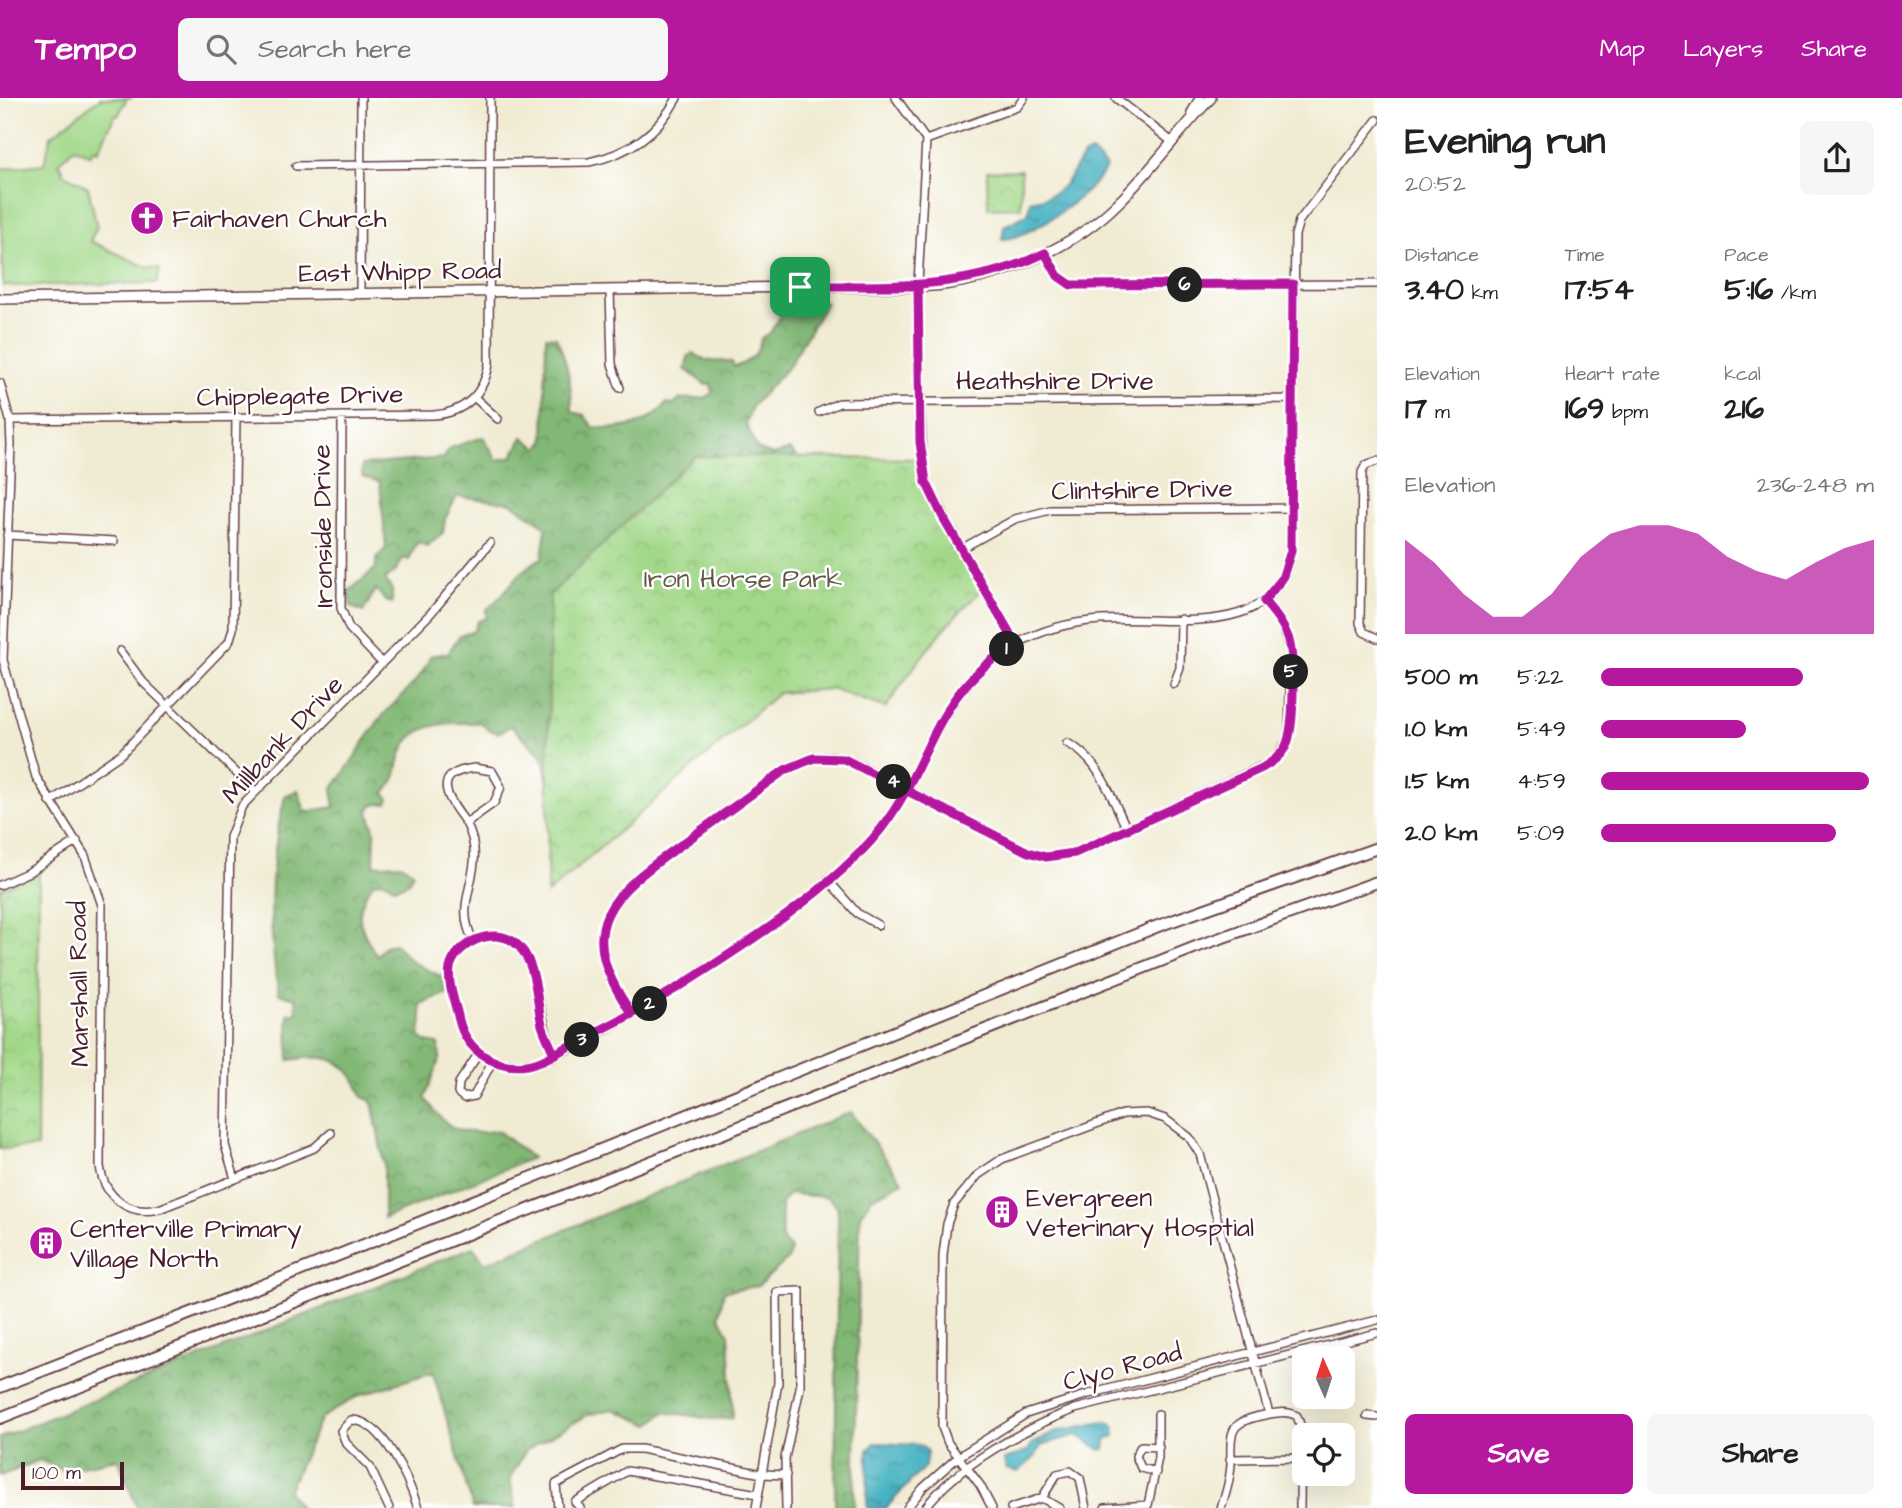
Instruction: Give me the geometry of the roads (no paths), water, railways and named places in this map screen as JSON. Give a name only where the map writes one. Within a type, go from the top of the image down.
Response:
[{"type":"highway","points":[[0,1387],[309,1267],[1158,926],[1377,848]]},
{"type":"highway","points":[[0,1418],[1200,944],[1377,882]]},
{"type":"main road","points":[[1186,123],[1200,98]]},
{"type":"main road","points":[[1186,123],[1211,98]]},
{"type":"main road","name":"East Whipp Road","points":[[0,299],[800,287],[818,282],[830,286],[943,285],[990,274],[1070,241],[1103,217],[1132,189],[1186,123]]},
{"type":"street","points":[[360,292],[361,98]]},
{"type":"street","points":[[490,98],[489,364],[484,384],[474,397],[498,419]]},
{"type":"street","points":[[296,166],[577,163],[614,156],[635,145],[656,129],[677,98]]},
{"type":"street","points":[[897,98],[926,140],[918,286],[920,451],[926,482],[1016,644]]},
{"type":"street","points":[[926,140],[1017,107],[1024,98]]},
{"type":"street","points":[[1116,98],[1171,141]]},
{"type":"street","points":[[554,1054],[542,1026],[536,983],[518,946],[503,937],[473,940],[457,953],[449,974],[463,1035],[479,1053],[493,1060],[524,1065],[554,1054],[632,1014],[741,946],[828,880],[869,842],[888,817],[943,716],[963,688],[986,665],[1016,644],[1050,629],[1081,622],[1229,618],[1264,601],[1282,579],[1289,560],[1292,508],[1294,235],[1299,222],[1377,120]]},
{"type":"street","points":[[1045,253],[1058,276],[1071,285],[1377,284]]},
{"type":"street","points":[[610,290],[612,364],[620,388]]},
{"type":"street","name":"Marshall Road","points":[[0,383],[10,421],[3,660],[31,763],[50,802],[77,841],[98,887],[103,924],[100,1166],[103,1184],[122,1205],[144,1211],[159,1209],[314,1148],[331,1133]]},
{"type":"street","name":"Chipplegate Drive","points":[[10,421],[442,414],[462,408],[474,397]]},
{"type":"street","name":"Heathshire Drive","points":[[820,412],[839,403],[1293,399]]},
{"type":"street","name":"Ironside Drive","points":[[342,416],[341,608],[349,628],[382,663]]},
{"type":"street","points":[[50,802],[111,763],[220,654],[231,636],[236,417]]},
{"type":"street","points":[[1377,461],[1366,465],[1362,472],[1360,624],[1364,632],[1377,638]]},
{"type":"street","name":"Clintshire Drive","points":[[961,549],[1015,519],[1050,510],[1292,508]]},
{"type":"street","points":[[7,535],[114,541]]},
{"type":"street","name":"Millbank Drive","points":[[235,1179],[225,1145],[230,837],[237,813],[432,613],[490,543]]},
{"type":"street","points":[[632,1014],[608,975],[601,941],[611,906],[631,881],[785,770],[805,760],[824,757],[844,759],[1028,852],[1046,857],[1075,853],[1262,768],[1282,753],[1289,737],[1291,649],[1281,622],[1264,601]]},
{"type":"street","points":[[1174,684],[1180,668],[1181,619]]},
{"type":"street","points":[[120,651],[168,707],[256,792]]},
{"type":"street","points":[[1067,743],[1081,751],[1099,774],[1127,829]]},
{"type":"street","points":[[466,823],[494,803],[500,793],[499,780],[486,768],[457,771],[446,784],[446,794],[466,823],[476,853],[475,872],[464,909],[465,923],[473,940]]},
{"type":"street","points":[[0,885],[29,872],[77,841]]},
{"type":"street","points":[[828,880],[856,913],[878,925]]},
{"type":"street","points":[[479,1053],[458,1085],[461,1097],[474,1096],[493,1060]]},
{"type":"street","points":[[992,1508],[946,1440],[942,1427],[943,1255],[950,1214],[970,1182],[989,1166],[1110,1117],[1135,1112],[1156,1115],[1182,1130],[1195,1145],[1203,1163],[1269,1415]]},
{"type":"street","points":[[755,1508],[778,1383],[777,1292],[800,1291],[800,1388],[785,1458],[786,1508]]},
{"type":"street","name":"Clyo Road","points":[[907,1508],[923,1488],[958,1457],[1026,1414],[1090,1394],[1377,1320]]},
{"type":"street","name":"Clyo Road","points":[[925,1508],[968,1469],[1004,1442],[1037,1423],[1075,1409],[1377,1334]]},
{"type":"street","points":[[1221,1508],[1229,1481],[1230,1437],[1237,1424],[1269,1415],[1290,1413],[1297,1416],[1300,1423]]},
{"type":"street","points":[[1105,1508],[1151,1506],[1159,1447],[1158,1414]]},
{"type":"street","points":[[1367,1416],[1377,1417]]},
{"type":"street","points":[[389,1508],[370,1467],[346,1443],[341,1431],[351,1420],[368,1425],[401,1464],[418,1508]]},
{"type":"street","points":[[1156,1472],[1141,1468],[1136,1456],[1141,1446],[1159,1447]]},
{"type":"street","points":[[558,1508],[556,1484],[622,1449],[641,1449],[762,1474],[786,1475]]},
{"type":"street","points":[[1230,1458],[1292,1458]]},
{"type":"street","points":[[580,1508],[575,1502],[627,1471],[758,1494]]},
{"type":"street","points":[[1011,1508],[1042,1498],[1057,1474],[1070,1471],[1080,1478],[1086,1508]]},
{"type":"street","points":[[1300,1486],[1300,1508]]},
{"type":"street","points":[[1042,1498],[1059,1508]]},
{"type":"water","points":[[1092,152],[1106,167],[1090,188],[1043,223],[1027,232],[1002,239],[1004,226],[1028,214],[1030,201],[1046,197],[1060,189],[1082,158]]},
{"type":"water","points":[[1103,1422],[1113,1424],[1115,1436],[1106,1440],[1105,1449],[1101,1450],[1077,1435],[1041,1445],[1035,1457],[1018,1472],[1006,1469],[1004,1460],[1029,1450],[1031,1444],[1059,1431]]},
{"type":"water","points":[[875,1443],[920,1445],[927,1451],[925,1466],[886,1508],[867,1508],[868,1450]]},
{"type":"place","name":"Fairhaven Church","points":[[147,218]]},
{"type":"place","name":"Evergreen Veterinary Hosptial","points":[[1002,1212]]},
{"type":"place","name":"Centerville Primary Village North","points":[[46,1243]]},
{"type":"park label","name":"Iron Horse Park","points":[[743,578]]}]
